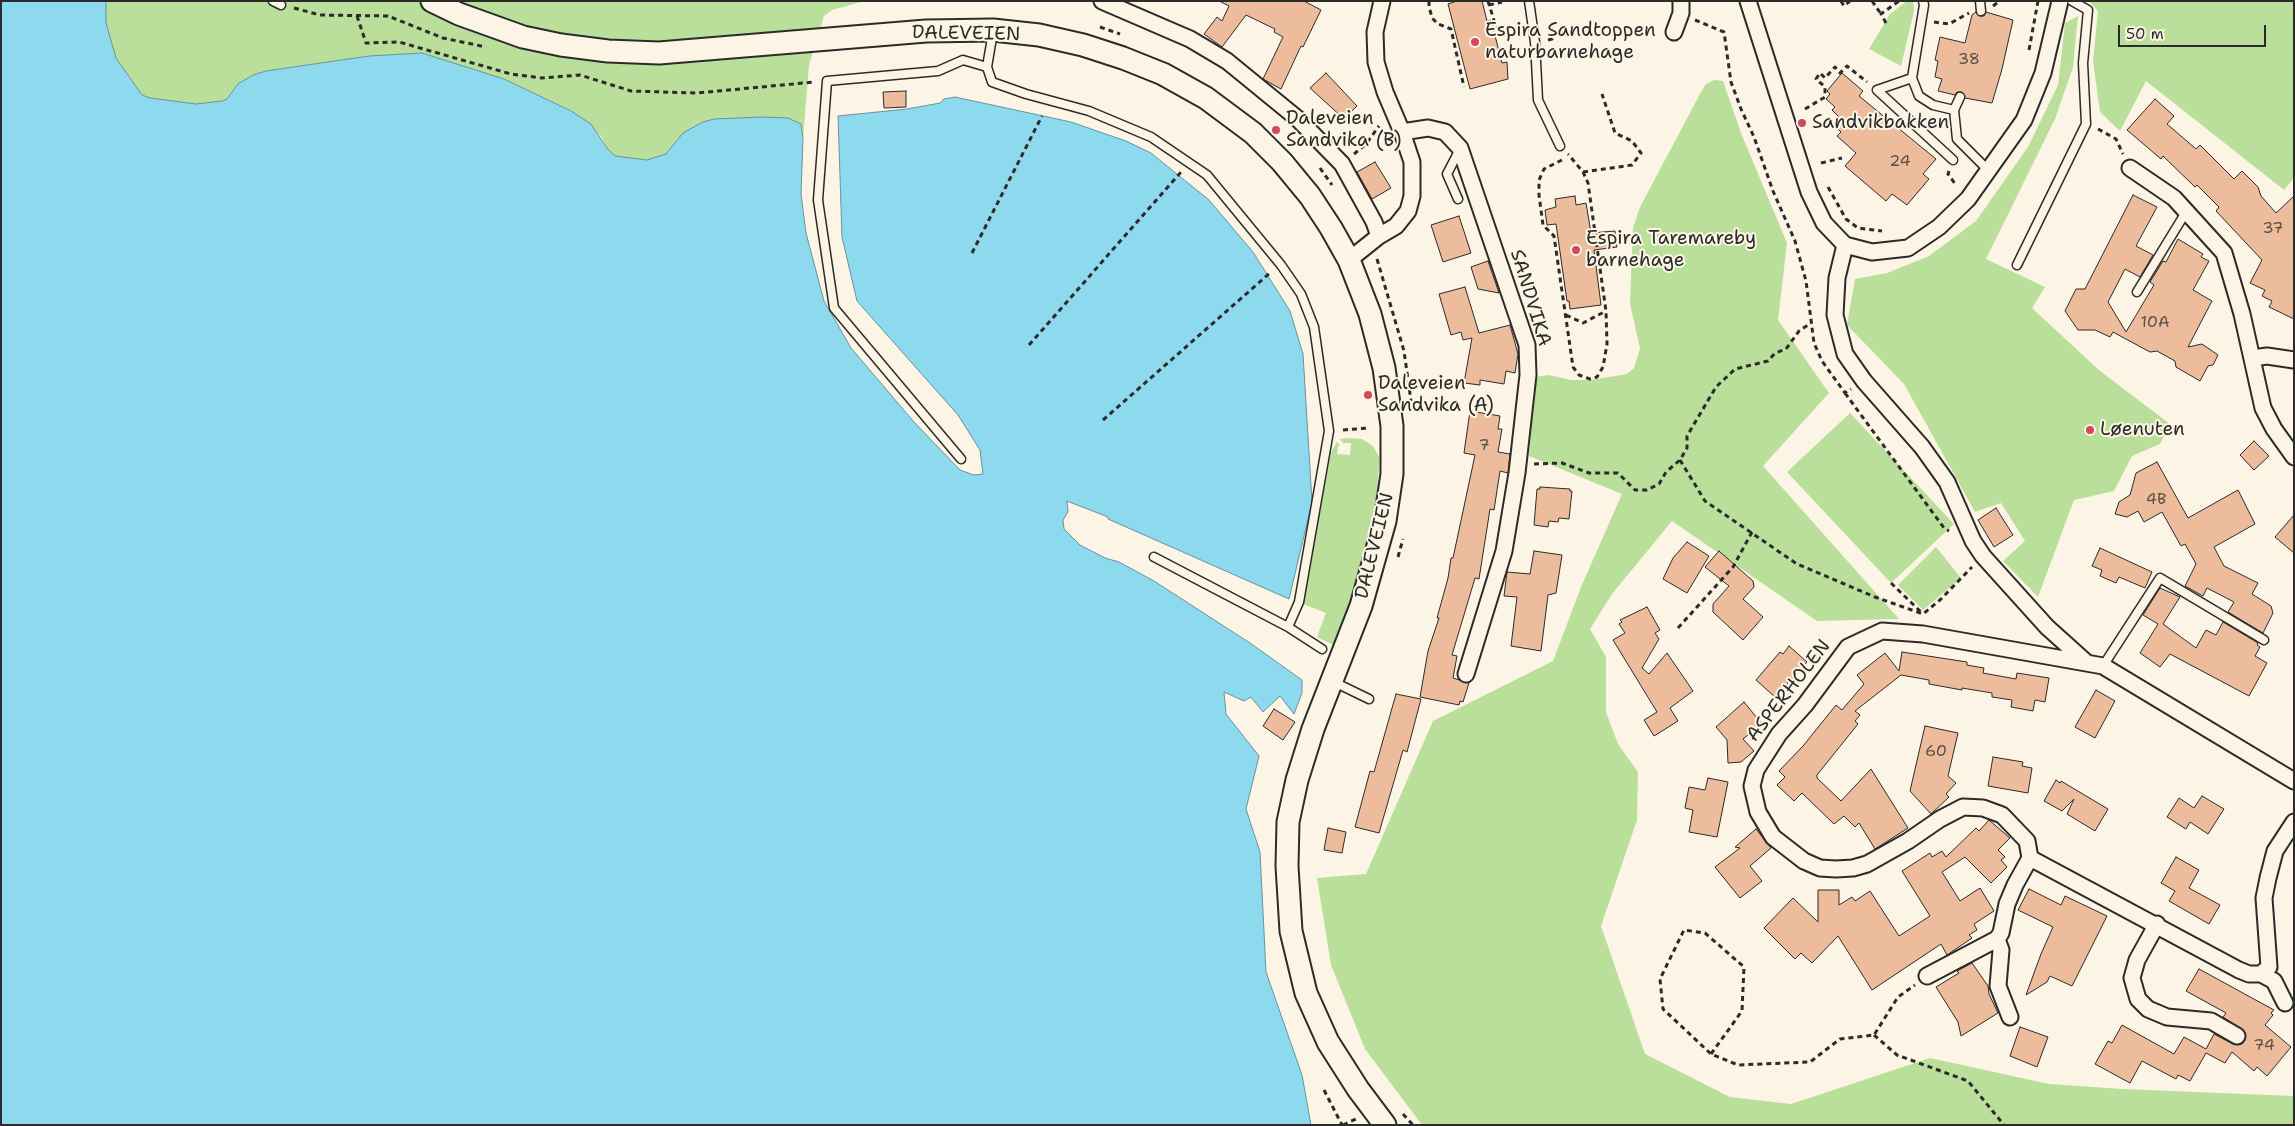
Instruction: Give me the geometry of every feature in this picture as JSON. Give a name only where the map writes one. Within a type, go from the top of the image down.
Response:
[{"type":"main road","name":"DALEVEIEN","points":[[432,1],[467,18],[523,37],[561,45],[616,51],[660,53],[745,48],[926,31],[993,30],[1039,35],[1091,47],[1163,74],[1206,98],[1253,134],[1282,162],[1310,196],[1349,260],[1370,314],[1384,368],[1392,426],[1392,474],[1385,521],[1374,566],[1313,729],[1297,780],[1288,822],[1287,866],[1291,930],[1306,993],[1328,1042],[1358,1089],[1393,1118]]},
{"type":"street","points":[[1102,1],[1190,39],[1226,61],[1298,119],[1342,164],[1374,222],[1374,240]]},
{"type":"street","points":[[1349,260],[1374,240],[1396,226],[1408,211],[1412,196],[1412,162],[1402,132],[1384,92],[1376,62],[1375,32],[1382,1]]},
{"type":"street","points":[[1748,1],[1809,192],[1824,223],[1845,245],[1872,252],[1908,248],[1939,227],[1968,199],[1989,171],[2024,120],[2043,72],[2060,1]]},
{"type":"street","points":[[1674,32],[1681,7]]},
{"type":"street","name":"SANDVIKA","points":[[1402,132],[1428,128],[1445,132],[1460,148],[1527,345],[1528,375],[1518,460],[1504,551],[1466,674]]},
{"type":"street","points":[[2130,168],[2174,198],[2224,253],[2233,279],[2253,358],[2263,408],[2274,430],[2294,457]]},
{"type":"street","points":[[1845,245],[1837,278],[1835,315],[1845,354],[1864,381],[1922,447],[1948,482],[1973,541],[1983,556],[2047,627],[2087,663]]},
{"type":"street","points":[[2253,358],[2267,356],[2294,360]]},
{"type":"street","name":"ASPERHOLEN","points":[[2030,858],[2027,841],[2002,815],[1983,808],[1963,807],[1867,864],[1853,868],[1820,868],[1804,862],[1781,844],[1765,826],[1758,812],[1752,786],[1756,770],[1779,734],[1804,705],[1848,647],[1882,631],[1923,634],[2103,666],[2294,781]]},
{"type":"street","points":[[2261,974],[2269,967],[2264,898],[2268,878],[2275,851],[2294,822]]},
{"type":"street","points":[[1926,976],[1997,939],[2001,933],[2007,904],[2030,858],[2239,970],[2249,974],[2261,974],[2274,981],[2285,1004]]},
{"type":"street","points":[[2156,924],[2137,960],[2132,978],[2138,1000],[2148,1009],[2166,1017],[2211,1021],[2237,1036]]},
{"type":"street","points":[[1997,939],[2001,950],[1998,986],[2010,1017]]},
{"type":"lane","points":[[273,1],[281,5]]},
{"type":"lane","points":[[1530,1],[1535,42],[1538,100],[1560,146]]},
{"type":"lane","points":[[1923,1],[1924,5],[1912,78],[1919,96],[1933,105],[1954,110]]},
{"type":"lane","points":[[1980,1],[1981,11]]},
{"type":"lane","points":[[2017,266],[2086,124],[2083,64],[2088,10],[2072,1]]},
{"type":"lane","points":[[993,30],[987,67],[992,82],[1026,94],[1089,111],[1151,137],[1207,175],[1281,265],[1301,294],[1314,327],[1329,431],[1299,602],[1288,627]]},
{"type":"lane","points":[[961,459],[834,308],[818,200],[827,81],[938,71],[963,60],[987,67]]},
{"type":"lane","points":[[1912,78],[1877,90],[1953,160]]},
{"type":"lane","points":[[1960,97],[1954,110],[1957,140],[1989,171]]},
{"type":"lane","points":[[1458,199],[1447,174],[1460,148]]},
{"type":"lane","points":[[2137,292],[2186,212]]},
{"type":"lane","points":[[1154,556],[1288,627],[1322,649]]},
{"type":"lane","points":[[2103,666],[2160,578],[2264,640]]},
{"type":"lane","points":[[1332,681],[1369,699]]},
{"type":"path","points":[[1429,1],[1428,6],[1432,18],[1438,24],[1450,29],[1464,87]]},
{"type":"path","points":[[1841,1],[1844,6],[1850,1]]},
{"type":"path","points":[[1872,1],[1886,23]]},
{"type":"path","points":[[1881,14],[1899,1]]},
{"type":"path","points":[[1497,30],[1488,3],[1502,2]]},
{"type":"path","points":[[281,5],[320,15],[388,16],[444,38],[492,48]]},
{"type":"path","points":[[1681,7],[1724,32],[1731,82],[1740,109],[1754,137],[1772,191],[1795,242],[1806,281],[1814,343],[1822,361],[1944,528],[1951,533]]},
{"type":"path","points":[[1949,24],[1966,14]]},
{"type":"path","points":[[357,16],[366,43],[399,42],[511,74],[542,78],[580,75],[632,91],[697,93],[827,81]]},
{"type":"path","points":[[1091,25],[1126,36]]},
{"type":"path","points":[[1548,40],[1552,39],[1560,28]]},
{"type":"path","points":[[1805,109],[1825,96],[1825,88],[1816,79],[1820,73],[1825,78],[1835,67],[1840,73],[1847,66],[1853,71]]},
{"type":"path","points":[[575,70],[580,75]]},
{"type":"path","points":[[1583,172],[1632,165],[1641,153],[1632,141],[1615,134],[1602,94]]},
{"type":"path","points":[[972,253],[1042,116]]},
{"type":"path","points":[[2086,124],[2116,139],[2130,168]]},
{"type":"path","points":[[1342,164],[1366,144],[1379,126]]},
{"type":"path","points":[[1560,146],[1570,157],[1583,172],[1588,183],[1606,311],[1607,344],[1603,367],[1597,377],[1590,379],[1579,375],[1574,367],[1554,236],[1543,225],[1539,180],[1544,169],[1570,157]]},
{"type":"path","points":[[1821,162],[1842,158]]},
{"type":"path","points":[[1315,163],[1337,193]]},
{"type":"path","points":[[1029,345],[1182,172]]},
{"type":"path","points":[[1374,240],[1376,256],[1395,318],[1407,367],[1412,410]]},
{"type":"path","points":[[1103,420],[1271,272]]},
{"type":"path","points":[[1565,315],[1583,323],[1606,311]]},
{"type":"path","points":[[1518,460],[1532,464],[1562,463],[1590,473],[1618,473],[1635,490],[1647,490],[1659,484],[1666,472],[1680,460],[1686,448],[1687,436],[1716,387],[1735,369],[1768,361],[1774,353],[1786,348],[1799,331],[1810,323]]},
{"type":"path","points":[[1846,393],[1864,381]]},
{"type":"path","points":[[1329,431],[1368,428]]},
{"type":"path","points":[[1680,460],[1705,501],[1797,564],[1875,597],[1923,614]]},
{"type":"path","points":[[1678,628],[1733,567],[1752,532]]},
{"type":"path","points":[[1396,564],[1403,537]]},
{"type":"path","points":[[1923,614],[1942,599],[1983,556]]},
{"type":"path","points":[[1892,583],[1923,614],[1923,634]]},
{"type":"path","points":[[1711,1054],[1742,1011],[1744,967],[1705,933],[1684,930],[1660,979],[1663,1009],[1711,1054],[1738,1065],[1810,1062],[1840,1039],[1874,1035],[1897,1055],[1968,1081],[2004,1125]]},
{"type":"path","points":[[1874,1035],[1898,997],[1926,976]]},
{"type":"path","points":[[1324,1090],[1342,1125]]},
{"type":"path","points":[[1393,1118],[1413,1125]]},
{"type":"green space","points":[[106,1],[947,1],[861,2],[832,10],[824,16],[809,65],[803,139],[801,124],[677,139],[672,150],[667,154],[647,160],[615,156],[607,148],[601,136],[571,111],[504,79],[422,53],[369,56],[266,71],[253,75],[238,84],[227,99],[222,101],[196,104],[149,98],[142,95],[116,58],[106,23]]},
{"type":"green space","points":[[1907,1],[1913,1],[1914,11],[1901,66],[1869,49],[1890,14]]},
{"type":"green space","points":[[2089,1],[2294,1],[2294,178],[2284,190],[2146,81],[2120,131],[2100,112],[2093,61],[2098,11]]},
{"type":"green space","points":[[2078,16],[2073,67],[2055,119],[1986,259],[2045,287],[2032,308],[2100,371],[2170,424],[2160,444],[2132,456],[2114,491],[2074,500],[2038,597],[2003,561],[2025,541],[2001,503],[1975,512],[1904,384],[1847,325],[1855,279],[1887,273],[1929,256],[1976,221],[2028,147],[2058,85],[2065,23]]},
{"type":"green space","points":[[1714,80],[1723,81],[1741,133],[1787,243],[1778,320],[1829,393],[1763,466],[1899,619],[1817,621],[1672,521],[1612,594],[1590,629],[1606,657],[1606,712],[1618,744],[1638,772],[1637,820],[1601,926],[1645,1054],[1730,1097],[1791,1104],[1930,1058],[2049,1084],[2294,1096],[2294,1125],[1422,1125],[1365,1049],[1331,965],[1317,878],[1366,874],[1433,721],[1553,661],[1581,587],[1622,494],[1529,456],[1535,377],[1549,375],[1571,380],[1591,380],[1627,374],[1634,368],[1640,348],[1630,304],[1633,228],[1640,207],[1701,92],[1706,84]]},
{"type":"green space","points":[[1850,413],[1954,524],[1891,583],[1787,472]]},
{"type":"green space","points":[[1340,439],[1362,439],[1373,446],[1379,457],[1379,467],[1375,516],[1362,569],[1333,645],[1317,637],[1326,613],[1303,604],[1331,452],[1337,442],[1340,445],[1337,454],[1350,455],[1351,443],[1343,443]]},
{"type":"green space","points":[[1936,547],[1961,578],[1923,610],[1898,585]]},
{"type":"water","points":[[1,1],[106,1],[106,23],[116,58],[142,95],[150,98],[196,104],[222,101],[227,99],[238,84],[253,75],[266,71],[369,56],[422,53],[504,79],[571,111],[591,124],[607,148],[615,156],[647,160],[666,154],[683,133],[703,122],[714,119],[788,118],[801,124],[803,139],[801,194],[806,233],[824,301],[851,348],[914,422],[960,470],[974,475],[983,474],[980,450],[958,415],[857,301],[842,237],[838,116],[907,109],[940,103],[944,99],[955,97],[1071,122],[1126,141],[1151,153],[1209,200],[1253,252],[1290,311],[1303,354],[1312,502],[1289,599],[1108,519],[1108,517],[1067,501],[1068,512],[1063,520],[1064,529],[1080,545],[1105,558],[1119,562],[1154,581],[1250,643],[1302,680],[1302,693],[1294,714],[1280,696],[1263,712],[1251,697],[1244,701],[1224,692],[1226,714],[1259,756],[1246,809],[1260,852],[1266,972],[1302,1075],[1311,1125],[1,1125]]},
{"type":"building","points":[[1219,1],[1304,1],[1321,10],[1303,47],[1301,46],[1281,89],[1263,79],[1283,37],[1274,32],[1275,29],[1246,15],[1222,47],[1204,34],[1217,17],[1222,21],[1229,6]]},
{"type":"building","points":[[1457,1],[1482,1],[1487,21],[1491,20],[1502,63],[1507,62],[1508,79],[1470,89],[1448,4]]},
{"type":"building","points":[[1976,12],[1979,16],[1984,16],[1986,12],[2013,20],[1992,103],[1965,98],[1962,92],[1957,92],[1955,95],[1938,91],[1942,79],[1935,77],[1938,61],[1935,60],[1940,37],[1965,43],[1972,15]]},
{"type":"building","points":[[1326,73],[1357,106],[1344,119],[1310,88]]},
{"type":"building","points":[[1842,73],[1863,91],[1859,96],[1936,159],[1923,174],[1929,179],[1907,205],[1892,194],[1886,201],[1845,166],[1856,153],[1837,136],[1841,132],[1833,125],[1839,117],[1832,110],[1835,107],[1826,99],[1830,94],[1827,91]]},
{"type":"building","points":[[906,91],[906,107],[884,108],[883,92]]},
{"type":"building","points":[[2155,99],[2174,116],[2167,124],[2196,149],[2200,145],[2234,179],[2242,171],[2258,187],[2261,196],[2276,213],[2294,196],[2294,319],[2269,307],[2272,301],[2262,296],[2265,290],[2250,283],[2262,260],[2216,211],[2219,207],[2163,156],[2161,159],[2127,130]]},
{"type":"building","points":[[1375,162],[1391,188],[1372,199],[1357,172]]},
{"type":"building","points":[[2133,195],[2157,207],[2136,246],[2153,255],[2140,277],[2125,269],[2108,302],[2126,332],[2154,285],[2150,282],[2163,261],[2166,262],[2178,239],[2203,254],[2201,257],[2209,261],[2193,290],[2212,301],[2188,347],[2202,344],[2218,355],[2213,365],[2208,366],[2200,381],[2176,367],[2175,361],[2157,351],[2150,352],[2113,332],[2110,337],[2095,330],[2078,330],[2065,311],[2076,289],[2085,289]]},
{"type":"building","points":[[1575,196],[1576,205],[1586,203],[1591,233],[1615,231],[1617,247],[1594,250],[1601,305],[1570,309],[1569,301],[1567,301],[1556,224],[1547,225],[1545,210],[1556,207],[1555,199]]},
{"type":"building","points":[[1459,216],[1471,253],[1443,262],[1431,225]]},
{"type":"building","points":[[1488,261],[1499,293],[1478,289],[1471,267]]},
{"type":"building","points":[[1465,287],[1479,333],[1510,325],[1518,354],[1515,373],[1506,371],[1504,384],[1480,380],[1480,385],[1464,383],[1472,338],[1463,340],[1461,332],[1451,335],[1439,294]]},
{"type":"building","points":[[1470,411],[1500,416],[1498,429],[1502,429],[1498,452],[1510,454],[1508,473],[1500,471],[1494,510],[1490,509],[1479,579],[1475,578],[1452,655],[1457,656],[1453,678],[1469,683],[1463,702],[1460,701],[1459,705],[1420,697],[1428,651],[1439,618],[1437,618],[1448,578],[1451,558],[1453,558],[1475,455],[1464,453]]},
{"type":"building","points":[[2254,441],[2269,456],[2254,470],[2240,455]]},
{"type":"building","points":[[2157,462],[2188,518],[2238,490],[2255,524],[2214,547],[2224,566],[2258,583],[2252,594],[2271,606],[2273,613],[2263,633],[2228,612],[2234,602],[2207,588],[2203,596],[2185,586],[2196,564],[2185,544],[2181,546],[2162,512],[2144,522],[2138,511],[2127,517],[2115,514],[2119,502],[2130,495],[2136,473]]},
{"type":"building","points":[[1540,487],[1570,489],[1572,491],[1569,519],[1559,518],[1558,522],[1549,521],[1548,527],[1534,525],[1537,489],[1540,489]]},
{"type":"building","points":[[1996,508],[2013,535],[1994,547],[1978,520]]},
{"type":"building","points":[[2294,515],[2294,553],[2275,537]]},
{"type":"building","points":[[1687,542],[1709,556],[1687,593],[1663,579],[1673,558]]},
{"type":"building","points":[[2100,548],[2152,572],[2145,588],[2119,577],[2116,583],[2100,576],[2102,570],[2092,566]]},
{"type":"building","points":[[1534,551],[1562,555],[1556,593],[1548,595],[1541,651],[1511,646],[1517,597],[1504,596],[1507,572],[1530,574]]},
{"type":"building","points":[[1719,551],[1753,581],[1754,587],[1743,599],[1763,617],[1743,640],[1713,612],[1713,604],[1729,586],[1705,567]]},
{"type":"building","points":[[2160,588],[2180,597],[2163,624],[2196,648],[2206,630],[2216,635],[2223,622],[2258,643],[2257,645],[2260,647],[2255,656],[2267,663],[2249,696],[2170,654],[2160,667],[2140,653],[2158,624],[2143,615]]},
{"type":"building","points":[[1647,607],[1660,630],[1655,633],[1659,639],[1642,668],[1649,674],[1667,653],[1693,691],[1670,708],[1678,721],[1654,736],[1644,720],[1657,712],[1613,640],[1625,633],[1619,624],[1622,622],[1620,620]]},
{"type":"building","points":[[1789,646],[1807,662],[1775,697],[1756,680],[1780,652],[1783,654]]},
{"type":"building","points":[[1902,652],[1967,662],[1967,665],[1984,668],[1983,673],[2016,679],[2017,673],[2049,678],[2045,702],[2035,700],[2033,711],[2011,707],[2012,700],[1992,697],[1992,693],[1929,684],[1929,680],[1901,675],[1855,711],[1860,715],[1855,721],[1858,724],[1817,775],[1817,778],[1841,801],[1871,769],[1908,828],[1875,849],[1859,823],[1855,827],[1844,816],[1834,824],[1802,793],[1794,801],[1777,785],[1785,777],[1779,771],[1803,746],[1836,705],[1842,710],[1864,684],[1857,675],[1885,653],[1899,671]]},
{"type":"building","points":[[2096,690],[2115,701],[2095,738],[2075,727]]},
{"type":"building","points":[[1396,694],[1421,699],[1407,752],[1403,750],[1379,833],[1355,827],[1370,771],[1374,772]]},
{"type":"building","points":[[1744,702],[1762,724],[1743,739],[1754,751],[1741,762],[1728,763],[1727,740],[1716,727]]},
{"type":"building","points":[[1274,709],[1295,722],[1283,740],[1263,726]]},
{"type":"building","points":[[1925,726],[1958,733],[1948,776],[1956,783],[1946,794],[1949,797],[1931,814],[1910,791]]},
{"type":"building","points":[[1993,757],[2023,762],[2022,766],[2032,768],[2028,793],[1988,786]]},
{"type":"building","points":[[1708,778],[1728,782],[1717,837],[1689,832],[1693,810],[1685,808],[1689,787],[1705,790]]},
{"type":"building","points":[[2056,780],[2060,783],[2061,781],[2108,809],[2095,831],[2067,814],[2074,799],[2062,811],[2044,801]]},
{"type":"building","points":[[2202,796],[2224,809],[2208,834],[2190,822],[2186,829],[2167,817],[2179,798],[2194,808]]},
{"type":"building","points":[[1989,820],[2010,838],[1998,850],[2005,857],[2001,860],[2007,867],[1991,883],[1965,857],[1942,872],[1960,901],[1980,888],[1994,911],[1974,924],[1977,930],[1969,935],[1972,938],[1947,955],[1941,944],[1872,990],[1838,936],[1812,963],[1801,953],[1795,959],[1764,928],[1793,898],[1818,922],[1818,890],[1839,890],[1839,905],[1852,897],[1855,901],[1870,891],[1899,936],[1930,916],[1902,871],[1930,853],[1932,857],[1942,851],[1946,857],[1976,828],[1979,831]]},
{"type":"building","points":[[1328,828],[1346,832],[1342,853],[1324,850]]},
{"type":"building","points":[[1756,829],[1771,848],[1750,866],[1762,881],[1740,898],[1715,867],[1740,848],[1735,847]]},
{"type":"building","points":[[2176,857],[2199,870],[2189,888],[2220,905],[2209,924],[2169,901],[2175,891],[2161,883]]},
{"type":"building","points":[[2029,889],[2061,905],[2065,896],[2107,916],[2072,986],[2050,976],[2047,982],[2026,995],[2053,927],[2018,910]]},
{"type":"building","points":[[1972,963],[1988,986],[1989,994],[1998,1013],[1961,1036],[1958,1022],[1936,987],[1959,973],[1957,971]]},
{"type":"building","points":[[2199,969],[2274,1010],[2271,1013],[2273,1015],[2265,1025],[2291,1047],[2267,1076],[2257,1067],[2254,1071],[2232,1052],[2225,1063],[2206,1053],[2190,1081],[2178,1075],[2176,1079],[2142,1061],[2130,1083],[2095,1064],[2108,1041],[2112,1043],[2122,1025],[2174,1054],[2184,1037],[2206,1049],[2214,1034],[2233,1044],[2242,1044],[2245,1040],[2245,1032],[2223,1017],[2226,1013],[2186,991]]},
{"type":"building","points":[[2020,1027],[2048,1037],[2037,1067],[2010,1056]]},
{"type":"place","name":"Espira Sandtoppen naturbarnehage","points":[[1475,42]]},
{"type":"place","name":"Sandvikbakken","points":[[1802,123]]},
{"type":"place","name":"Daleveien Sandvika (B)","points":[[1276,130]]},
{"type":"place","name":"Espira Taremareby barnehage","points":[[1576,250]]},
{"type":"place","name":"Daleveien Sandvika (A)","points":[[1368,395]]},
{"type":"place","name":"Løenuten","points":[[2090,430]]}]
